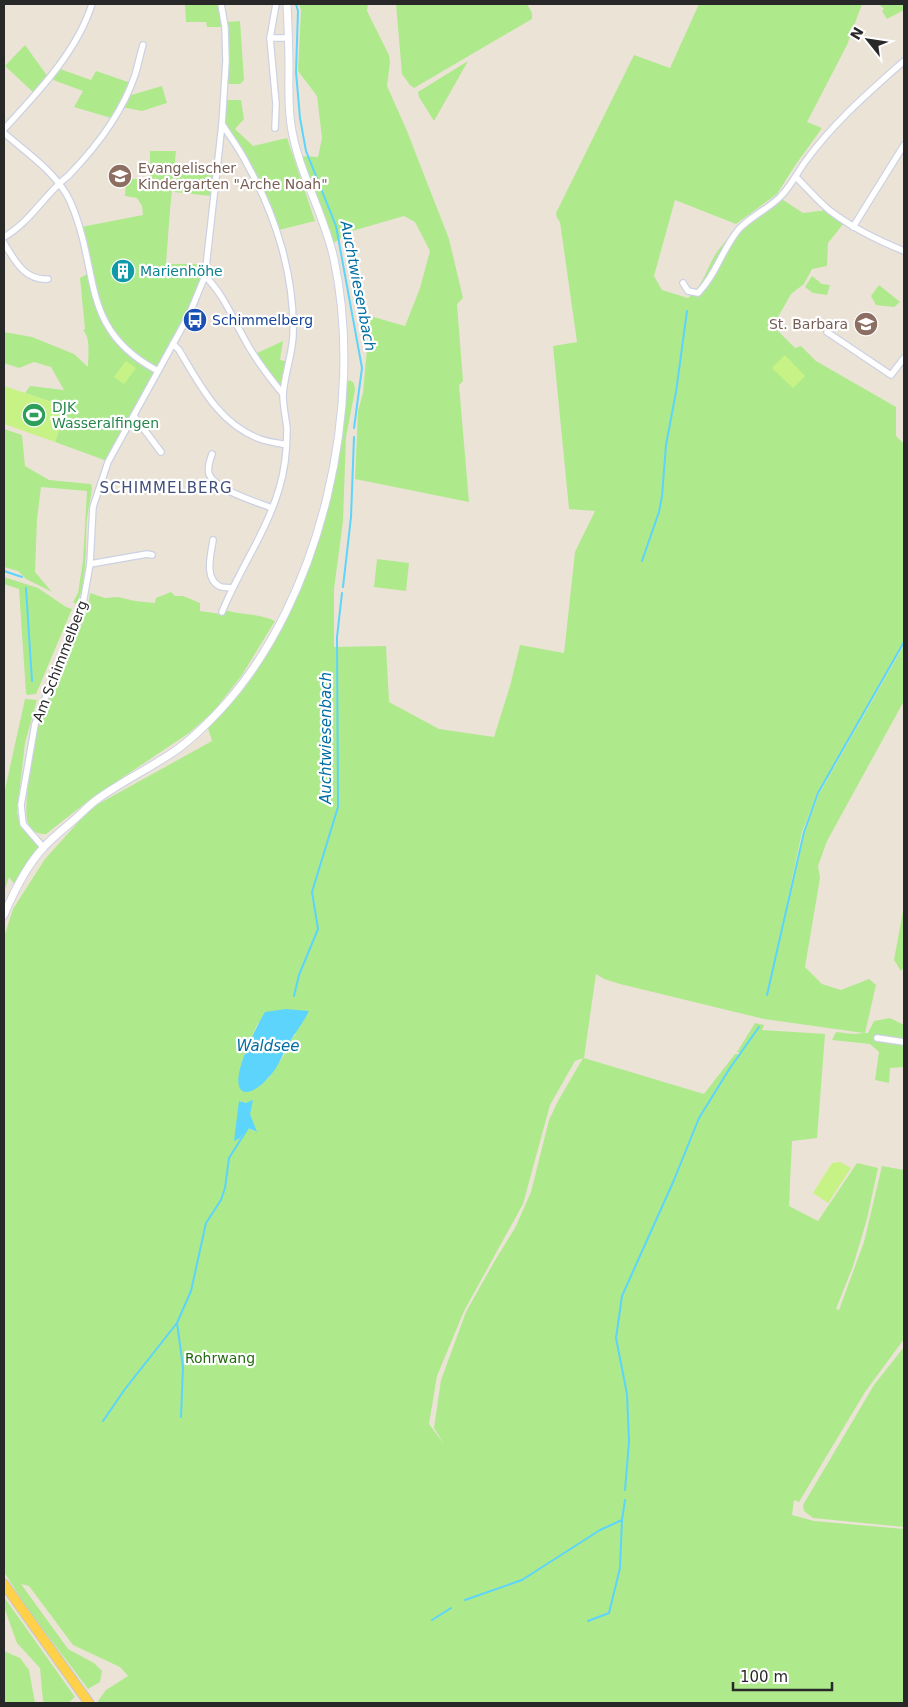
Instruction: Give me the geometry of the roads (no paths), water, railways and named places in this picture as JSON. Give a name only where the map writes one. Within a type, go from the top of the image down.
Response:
[{"type":"main road","points":[[4,1584],[89,1703]]},
{"type":"street","points":[[92,4],[83,24],[56,70],[4,131],[50,174],[69,200],[85,248],[93,291],[110,332],[126,349],[142,362],[158,371]]},
{"type":"street","name":"Am Schimmelberg","points":[[44,847],[23,824],[21,805],[35,724],[80,616],[90,564],[93,507],[108,462],[189,315],[205,276],[222,124],[226,60],[225,27],[221,4]]},
{"type":"street","points":[[275,128],[276,104],[270,38],[276,4]]},
{"type":"street","points":[[4,915],[16,887],[44,847],[97,799],[176,750],[208,724],[230,700],[253,669],[275,634],[307,562],[325,507],[334,461],[341,406],[344,362],[341,304],[334,258],[298,156],[290,123],[287,4]]},
{"type":"street","points":[[270,38],[289,38]]},
{"type":"street","points":[[4,237],[16,230],[27,220],[58,184],[70,175],[96,144],[126,96],[135,74],[142,45]]},
{"type":"street","points":[[683,282],[688,290],[698,293],[708,283],[721,255],[739,229],[780,198],[804,162],[833,128],[862,98],[904,61]]},
{"type":"street","points":[[222,124],[248,165],[271,214],[285,260],[291,293],[293,336],[283,394],[287,428],[285,462],[279,488],[272,508],[247,562],[231,588],[222,612]]},
{"type":"street","points":[[853,227],[904,145]]},
{"type":"street","points":[[796,176],[828,209],[853,227],[876,240],[904,251]]},
{"type":"street","points":[[4,243],[18,266],[24,272],[39,280],[48,279]]},
{"type":"street","points":[[205,276],[216,287],[229,308],[253,355],[283,394]]},
{"type":"street","points":[[827,332],[891,374],[904,358]]},
{"type":"street","points":[[173,344],[179,350],[204,393],[219,412],[245,432],[261,440],[286,445]]},
{"type":"street","points":[[134,416],[161,452]]},
{"type":"street","points":[[212,454],[208,467],[209,473],[216,482],[234,493],[272,508]]},
{"type":"street","points":[[213,540],[210,571],[212,579],[220,587],[231,588]]},
{"type":"street","points":[[90,564],[147,554],[152,555]]},
{"type":"street","points":[[877,1038],[904,1042]]},
{"type":"water","name":"Waldsee","points":[[286,1009],[309,1011],[271,1075],[257,1088],[245,1092],[240,1088],[238,1079],[245,1054],[256,1028],[265,1012]]},
{"type":"water","points":[[253,1100],[250,1114],[257,1132],[248,1128],[240,1138],[234,1141],[239,1101],[246,1103]]},
{"type":"waterway","name":"Auchtwiesenbach","points":[[296,4],[298,11],[296,72],[300,118],[306,151],[336,226],[362,368],[354,428]]},
{"type":"waterway","points":[[642,561],[659,512],[662,496],[666,445],[676,392],[687,311]]},
{"type":"waterway","name":"Auchtwiesenbach","points":[[343,587],[351,517],[354,437]]},
{"type":"waterway","points":[[4,571],[22,577]]},
{"type":"waterway","points":[[26,588],[32,681]]},
{"type":"waterway","name":"Auchtwiesenbach","points":[[294,996],[299,975],[318,929],[312,892],[338,807],[337,637],[342,593]]},
{"type":"waterway","points":[[767,995],[804,832],[818,793],[904,642]]},
{"type":"waterway","points":[[625,1490],[629,1442],[627,1394],[616,1338],[622,1296],[674,1180],[699,1118],[730,1068],[759,1027]]},
{"type":"waterway","name":"Auchtwiesenbach","points":[[103,1421],[125,1389],[177,1323],[191,1291],[206,1223],[221,1200],[225,1188],[229,1158],[248,1128]]},
{"type":"waterway","points":[[177,1323],[183,1367],[181,1417]]},
{"type":"waterway","points":[[465,1600],[522,1580],[600,1530],[622,1520],[625,1500]]},
{"type":"waterway","points":[[588,1621],[609,1613],[620,1568],[622,1520]]},
{"type":"waterway","points":[[432,1620],[451,1608]]},
{"type":"place","name":"Evangelischer Kindergarten \"Arche Noah\"","points":[[120,176]]},
{"type":"place","name":"Marienhöhe","points":[[123,271]]},
{"type":"place","name":"Schimmelberg","points":[[195,320]]},
{"type":"place","name":"St. Barbara","points":[[866,324]]},
{"type":"place","name":"DJK Wasseralfingen","points":[[34,415]]},
{"type":"district","name":"SCHIMMELBERG","points":[[166,488]]},
{"type":"park label","name":"Rohrwang","points":[[220,1358]]}]
